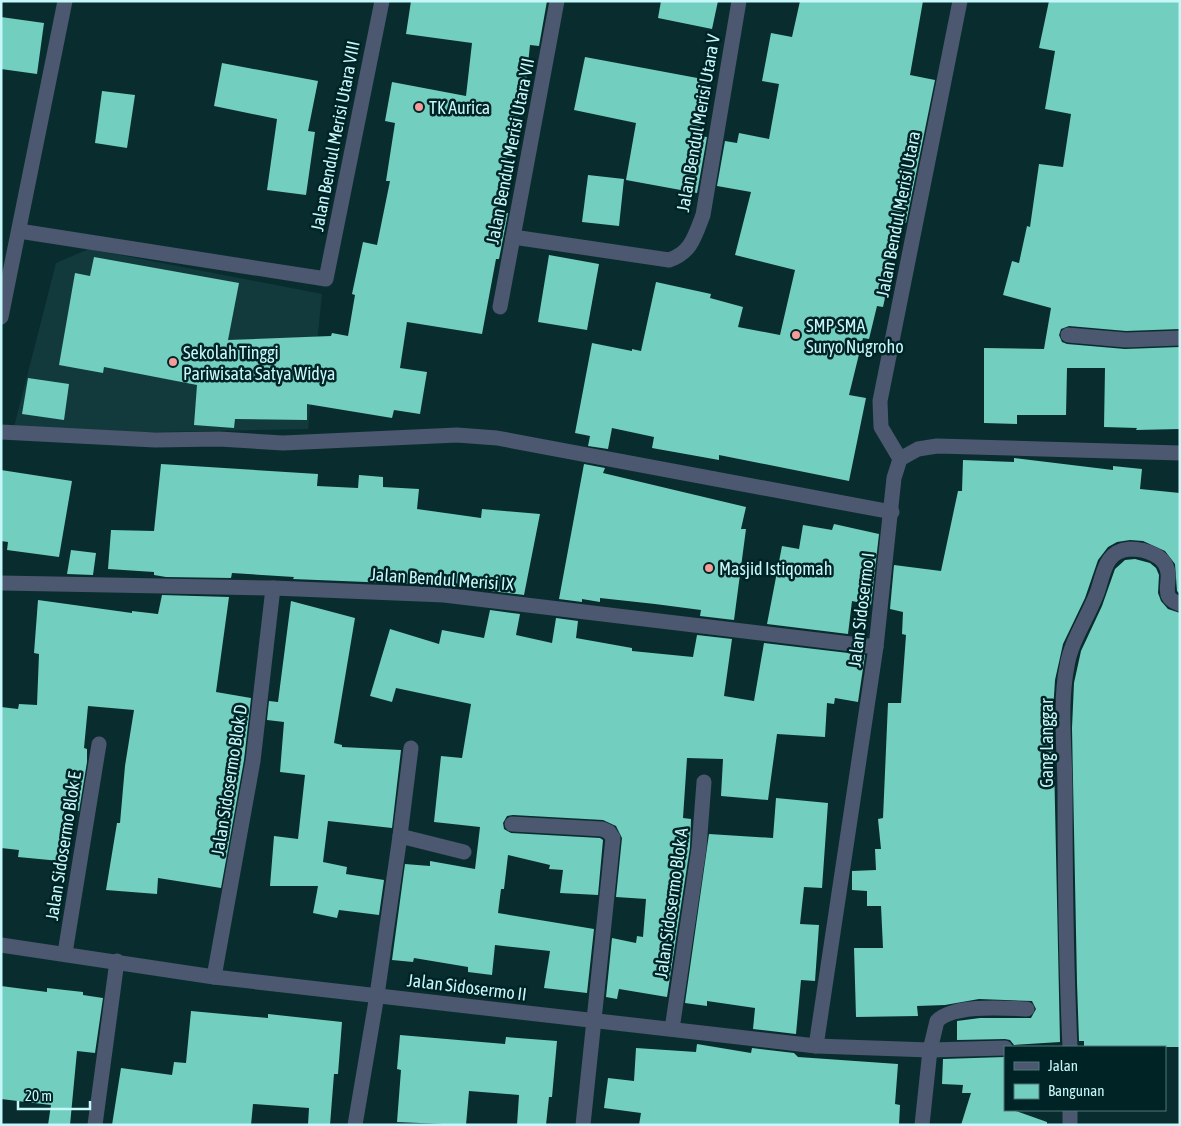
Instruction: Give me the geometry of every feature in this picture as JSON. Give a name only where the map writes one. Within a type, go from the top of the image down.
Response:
[{"type":"street","points":[[1,317],[64,1]]},
{"type":"street","name":"Jalan Bendul Merisi Utara VIII","points":[[19,232],[326,278],[382,1]]},
{"type":"street","name":"Jalan Bendul Merisi Utara VII","points":[[500,307],[557,1]]},
{"type":"street","name":"Jalan Bendul Merisi Utara V","points":[[514,237],[669,260],[681,256],[693,239],[703,215],[738,1]]},
{"type":"street","name":"Jalan Bendul Merisi Utara","points":[[900,459],[880,427],[880,401],[960,1]]},
{"type":"street","points":[[1068,335],[1126,340],[1180,338]]},
{"type":"street","points":[[1,432],[156,440],[219,439],[283,443],[457,435],[497,438],[892,512]]},
{"type":"street","points":[[900,459],[918,449],[937,446],[1180,453]]},
{"type":"street","name":"Jalan Sidosermo I","points":[[816,1046],[876,646],[892,512],[894,478],[900,459]]},
{"type":"street","name":"Gang Langgar","points":[[1070,1046],[1065,936],[1063,733],[1065,675],[1070,653],[1097,593],[1107,560],[1114,553],[1131,549],[1152,553],[1160,558],[1168,572],[1168,594],[1171,600],[1180,604]]},
{"type":"street","name":"Jalan Bendul Merisi IX","points":[[1,583],[273,588],[444,595],[876,646]]},
{"type":"street","name":"Jalan Sidosermo Blok D","points":[[214,977],[253,761],[273,588]]},
{"type":"street","name":"Jalan Sidosermo Blok E","points":[[65,953],[83,830],[99,744]]},
{"type":"street","points":[[355,1125],[377,995],[411,748]]},
{"type":"street","name":"Jalan Sidosermo Blok A","points":[[672,1029],[699,848],[704,782]]},
{"type":"street","points":[[512,824],[602,830],[609,832],[613,838],[583,1125]]},
{"type":"street","points":[[400,836],[464,852]]},
{"type":"street","name":"Jalan Sidosermo II","points":[[1,945],[65,953],[214,977],[816,1046],[930,1050],[1004,1048]]},
{"type":"street","points":[[95,1125],[117,961]]},
{"type":"street","points":[[922,1125],[934,1026],[941,1017],[947,1014],[998,1008],[1027,1009]]},
{"type":"street","points":[[1070,1111],[1070,1125]]},
{"type":"shaded area","name":"Sekolah Tinggi Pariwisata Satya Widya","points":[[89,249],[322,294],[308,429],[12,435],[56,263]]},
{"type":"building","points":[[411,1],[547,1],[539,46],[530,45],[524,102],[521,102],[513,151],[508,150],[498,211],[508,213],[499,259],[496,259],[482,334],[407,322],[400,368],[427,372],[420,414],[394,410],[392,418],[307,404],[307,420],[235,419],[234,428],[194,425],[197,385],[104,367],[103,373],[59,365],[75,273],[90,276],[94,257],[239,283],[228,340],[331,336],[332,333],[348,336],[355,295],[352,294],[363,242],[377,245],[390,181],[386,181],[395,123],[385,121],[392,82],[466,96],[472,43],[406,34]]},
{"type":"building","points":[[661,1],[718,1],[712,29],[658,18]]},
{"type":"building","points":[[800,1],[923,1],[910,75],[935,80],[906,223],[899,221],[886,274],[890,275],[883,307],[877,306],[869,339],[863,338],[849,395],[866,398],[849,481],[719,455],[719,460],[652,448],[654,437],[612,428],[608,449],[588,446],[590,436],[575,433],[592,343],[641,351],[656,282],[711,294],[710,298],[743,307],[738,327],[780,335],[795,270],[735,255],[751,192],[717,186],[725,141],[737,143],[739,133],[769,139],[779,84],[762,81],[771,33],[792,37]]},
{"type":"building","points":[[1049,1],[1180,1],[1180,329],[1126,331],[1069,326],[1061,329],[1059,335],[1062,342],[1067,344],[1125,349],[1180,347],[1180,429],[1136,430],[1137,428],[1104,427],[1105,368],[1067,368],[1066,415],[1017,415],[1017,424],[984,423],[984,348],[1044,349],[1051,308],[1003,295],[1012,261],[1019,263],[1027,226],[1030,227],[1039,164],[1063,167],[1071,114],[1045,109],[1055,51],[1039,48]]},
{"type":"building","points":[[1,17],[44,23],[37,74],[1,69]]},
{"type":"building","points":[[585,57],[708,80],[698,136],[707,137],[697,193],[626,180],[636,123],[574,110]]},
{"type":"building","points":[[222,63],[318,81],[308,131],[315,132],[306,195],[267,190],[277,119],[214,106]]},
{"type":"building","points":[[102,91],[135,95],[127,148],[95,143]]},
{"type":"building","points":[[588,175],[624,179],[619,226],[582,222]]},
{"type":"building","points":[[549,255],[599,264],[587,330],[538,322]]},
{"type":"building","points":[[28,378],[69,384],[64,420],[22,414]]},
{"type":"building","points":[[1014,458],[1113,470],[1113,466],[1142,469],[1140,489],[1180,493],[1180,594],[1177,591],[1175,564],[1165,551],[1143,541],[1117,542],[1108,547],[1098,560],[1085,598],[1063,644],[1055,680],[1053,712],[1060,1042],[1014,1045],[1010,1040],[1005,1039],[957,1040],[957,1021],[980,1018],[1031,1018],[1036,1009],[1032,1001],[979,999],[945,1005],[917,1006],[918,1016],[856,1017],[854,948],[883,948],[881,906],[867,906],[867,891],[852,890],[852,871],[876,870],[875,849],[881,849],[878,819],[883,818],[888,703],[901,703],[906,635],[902,634],[903,612],[890,609],[894,565],[941,571],[958,491],[962,491],[963,460],[1014,462]]},
{"type":"building","points":[[161,464],[318,474],[317,486],[358,488],[359,475],[383,477],[383,487],[419,489],[417,509],[481,518],[482,509],[540,514],[524,595],[473,589],[473,586],[440,582],[416,581],[415,584],[293,579],[294,577],[232,573],[231,578],[166,577],[154,575],[154,572],[108,569],[111,530],[154,531]]},
{"type":"building","points":[[584,464],[605,468],[603,473],[746,507],[741,529],[746,529],[734,620],[700,616],[701,610],[655,604],[600,598],[600,602],[582,599],[582,602],[559,599]]},
{"type":"building","points":[[1,470],[72,481],[59,557],[7,550],[8,542],[1,541]]},
{"type":"building","points":[[834,524],[879,534],[871,605],[852,601],[848,634],[767,624],[782,546],[799,549],[803,525],[832,530]]},
{"type":"building","points":[[71,550],[96,553],[93,575],[67,574]]},
{"type":"building","points":[[1135,559],[1150,563],[1156,568],[1159,575],[1158,593],[1161,601],[1168,609],[1180,613],[1180,1047],[1084,1046],[1084,1041],[1079,1041],[1072,728],[1074,683],[1081,651],[1102,606],[1115,569],[1125,560]]},
{"type":"building","points":[[162,595],[229,597],[216,692],[251,698],[244,760],[221,888],[158,878],[157,894],[106,890],[117,823],[120,823],[125,766],[134,710],[88,706],[84,748],[87,749],[87,762],[79,811],[64,810],[60,861],[18,857],[19,850],[1,848],[1,707],[18,709],[19,704],[37,705],[39,654],[34,653],[38,600],[132,613],[132,611],[158,614]]},
{"type":"building","points":[[291,601],[355,618],[334,743],[342,745],[342,747],[401,750],[392,828],[328,821],[323,862],[347,867],[346,874],[384,880],[379,915],[339,910],[337,918],[313,913],[318,886],[270,886],[274,836],[298,839],[305,775],[280,772],[284,722],[267,720],[269,701],[278,702]]},
{"type":"building","points":[[490,610],[520,614],[516,635],[552,643],[556,618],[578,621],[576,638],[632,648],[632,651],[693,657],[697,635],[732,639],[724,696],[754,701],[764,643],[865,655],[858,702],[835,698],[834,704],[827,703],[825,737],[777,734],[768,800],[721,796],[723,759],[687,758],[683,818],[691,819],[690,847],[667,997],[619,989],[617,999],[606,997],[612,938],[636,943],[637,936],[643,937],[646,899],[616,897],[622,838],[616,826],[603,820],[513,815],[507,816],[503,823],[504,829],[511,833],[600,838],[603,840],[598,895],[560,893],[563,870],[549,869],[550,865],[508,855],[504,889],[501,889],[498,913],[594,929],[587,993],[544,988],[550,951],[495,945],[492,975],[468,972],[468,967],[414,958],[413,962],[392,960],[405,864],[430,866],[430,861],[475,869],[480,827],[434,822],[441,756],[462,758],[471,704],[396,688],[392,702],[370,696],[390,629],[439,644],[442,630],[484,638]]},
{"type":"building","points":[[776,798],[828,803],[822,888],[804,887],[800,924],[819,925],[815,981],[801,980],[796,1034],[753,1029],[755,1008],[707,1001],[707,1006],[685,1003],[709,834],[773,838]]},
{"type":"building","points":[[1,986],[47,992],[47,988],[83,992],[83,995],[103,998],[95,1053],[77,1051],[70,1125],[48,1125],[51,1105],[1,1099]]},
{"type":"building","points":[[191,1011],[268,1018],[268,1014],[342,1022],[338,1074],[334,1074],[330,1125],[308,1125],[309,1108],[253,1104],[251,1125],[112,1125],[121,1068],[172,1075],[174,1062],[186,1063]]},
{"type":"building","points":[[400,1035],[505,1044],[506,1037],[557,1041],[552,1097],[549,1097],[546,1125],[517,1125],[519,1095],[469,1091],[466,1125],[397,1122],[401,1070],[397,1069]]},
{"type":"building","points":[[697,1044],[751,1053],[752,1048],[794,1053],[798,1057],[898,1064],[895,1104],[900,1105],[899,1125],[639,1125],[641,1113],[604,1108],[608,1078],[634,1081],[636,1048],[696,1052]]},
{"type":"building","points":[[1004,1057],[1004,1111],[1016,1111],[1047,1122],[1047,1125],[961,1125],[971,1093],[962,1093],[963,1085],[942,1084],[943,1059]]},
{"type":"place","name":"TK Aurica","points":[[419,107]]},
{"type":"place","name":"SMP SMA Suryo Nugroho","points":[[796,335]]},
{"type":"place","name":"Sekolah Tinggi Pariwisata Satya Widya","points":[[173,362]]},
{"type":"place","name":"Masjid Istiqomah","points":[[709,568]]}]
